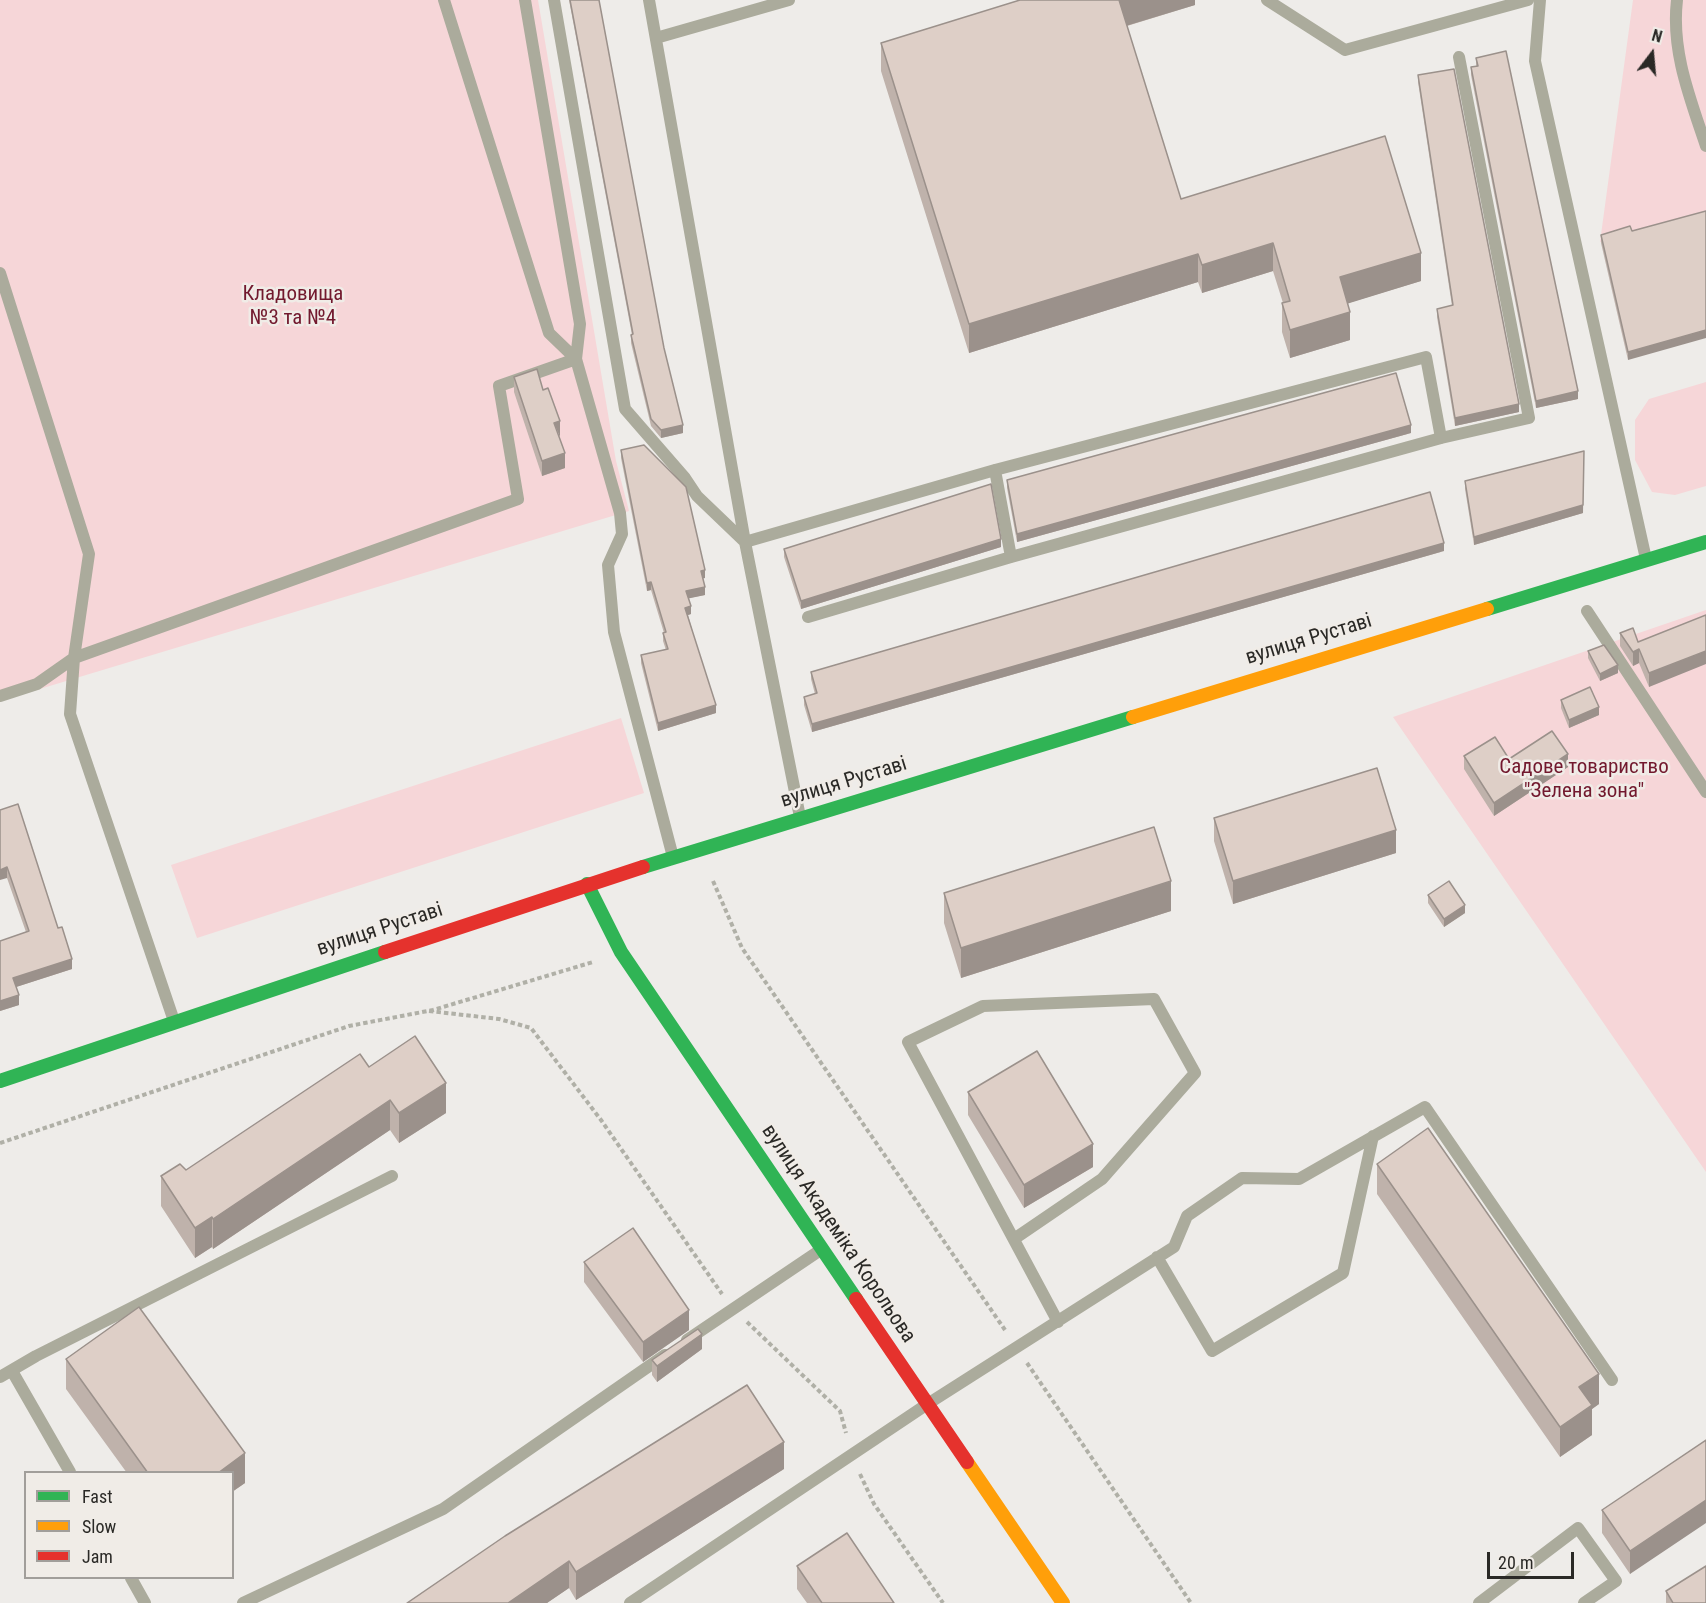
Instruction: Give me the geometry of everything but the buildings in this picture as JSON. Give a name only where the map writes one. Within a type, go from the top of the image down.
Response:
[{"type":"main road","name":"вулиця Руставі","points":[[0,1081],[587,884],[1706,542]]},
{"type":"main road","name":"вулиця Академіка Корольова","points":[[587,884],[621,952],[824,1247],[926,1405],[1063,1603]]},
{"type":"lane","points":[[444,0],[549,333],[576,358]]},
{"type":"lane","points":[[525,0],[580,324],[576,358],[620,513],[622,534],[608,565],[614,632],[673,857]]},
{"type":"lane","points":[[554,0],[625,409],[685,478],[697,496],[745,542]]},
{"type":"lane","points":[[650,0],[745,542],[800,818]]},
{"type":"lane","points":[[656,38],[789,0]]},
{"type":"lane","points":[[1268,0],[1345,50],[1528,0]]},
{"type":"lane","points":[[1540,0],[1535,61],[1646,560]]},
{"type":"lane","points":[[1677,0],[1675,19],[1681,69],[1706,146]]},
{"type":"lane","points":[[808,617],[1011,557],[1442,438],[1529,418],[1460,57]]},
{"type":"lane","points":[[0,273],[89,554],[74,658],[70,714],[174,1021]]},
{"type":"lane","points":[[745,542],[995,470],[1426,357],[1442,438]]},
{"type":"lane","points":[[0,696],[37,684],[74,658],[518,499],[499,386],[576,358]]},
{"type":"lane","points":[[995,470],[1011,557]]},
{"type":"lane","points":[[1587,610],[1706,792]]},
{"type":"lane","points":[[1014,1239],[1102,1179],[1195,1073],[1154,999],[983,1006],[909,1042],[1058,1322]]},
{"type":"lane","points":[[630,1603],[926,1405],[1174,1247],[1187,1216],[1242,1178],[1299,1179],[1425,1107],[1612,1380]]},
{"type":"lane","points":[[1157,1257],[1212,1351],[1343,1273],[1373,1136]]},
{"type":"lane","points":[[0,1377],[392,1176]]},
{"type":"lane","points":[[243,1603],[442,1509],[824,1247]]},
{"type":"lane","points":[[12,1371],[69,1471]]},
{"type":"lane","points":[[1479,1603],[1578,1528],[1616,1581],[1584,1603]]},
{"type":"lane","points":[[131,1579],[145,1603]]},
{"type":"path","points":[[713,881],[742,948],[1191,1603]]},
{"type":"path","points":[[0,1143],[349,1026],[429,1011],[593,962]]},
{"type":"path","points":[[429,1011],[499,1019],[531,1028],[601,1120],[734,1309],[840,1411],[852,1455],[874,1504],[943,1603]]},
{"type":"green space","name":"Кладовища №3 та №4","points":[[0,0],[538,0],[616,461],[629,511],[0,701]]},
{"type":"green space","points":[[1633,0],[1706,0],[1706,214],[1600,242]]},
{"type":"green space","points":[[1706,382],[1706,486],[1675,495],[1652,492],[1635,460],[1635,420],[1649,399]]},
{"type":"green space","name":"Садове товариство \"Зелена зона\"","points":[[1706,610],[1706,1172],[1393,717]]},
{"type":"green space","points":[[621,718],[644,793],[197,938],[171,865]]},
{"type":"traffic: fast","points":[[1487,609],[1706,542]]},
{"type":"traffic: fast","points":[[643,867],[1133,717]]},
{"type":"traffic: fast","points":[[587,884],[621,952],[856,1299]]},
{"type":"traffic: fast","points":[[0,1081],[385,952]]},
{"type":"traffic: slow","points":[[1133,717],[1487,609]]},
{"type":"traffic: slow","points":[[967,1462],[1063,1603]]},
{"type":"traffic: jam","points":[[385,952],[643,867]]},
{"type":"traffic: jam","points":[[856,1299],[967,1462]]}]
